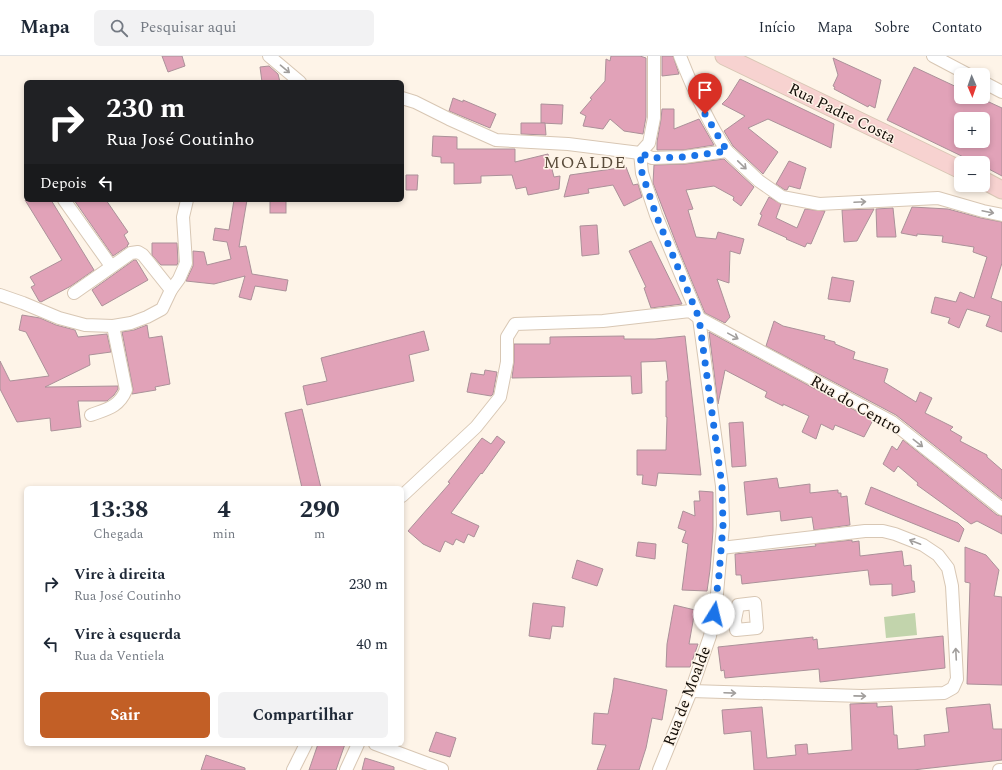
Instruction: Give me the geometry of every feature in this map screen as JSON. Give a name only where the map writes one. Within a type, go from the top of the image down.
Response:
[{"type":"street","points":[[270,56],[298,80]]},
{"type":"street","points":[[640,153],[649,143],[654,118],[654,56]]},
{"type":"street","points":[[680,56],[695,93],[719,139],[727,151],[759,181],[782,197],[819,204],[938,198],[1002,215]]},
{"type":"street","name":"Rua Padre Costa","points":[[724,56],[954,167]]},
{"type":"street","points":[[934,56],[956,68]]},
{"type":"street","points":[[990,86],[1002,92]]},
{"type":"street","points":[[404,99],[415,102],[496,140],[568,144],[640,153],[652,158],[684,157],[727,151]]},
{"type":"street","name":"Rua de Moalde","points":[[640,153],[642,173],[656,215],[699,318],[722,486],[723,525],[718,583],[710,636],[691,691],[658,770]]},
{"type":"street","points":[[990,184],[1002,190]]},
{"type":"street","points":[[65,202],[111,266]]},
{"type":"street","points":[[0,295],[59,318],[85,325],[113,326],[131,323],[147,317],[162,308],[171,290],[179,279],[186,263],[183,217],[187,202]]},
{"type":"street","points":[[74,292],[131,253],[138,252],[143,255],[171,290]]},
{"type":"street","name":"Rua do Centro","points":[[404,494],[476,427],[500,397],[507,362],[507,337],[515,324],[603,321],[690,311],[699,318],[892,422],[1002,509]]},
{"type":"street","points":[[91,415],[117,404],[126,390],[113,326]]},
{"type":"street","points":[[691,691],[862,696],[944,693],[954,688],[957,678],[952,586],[948,568],[938,555],[923,545],[883,531],[865,531],[721,548]]},
{"type":"street","points":[[714,614],[734,620]]},
{"type":"street","points":[[293,770],[305,746]]},
{"type":"street","points":[[346,770],[357,746]]},
{"type":"street","points":[[381,746],[442,768],[441,770]]},
{"type":"green space","points":[[915,613],[917,635],[886,638],[884,617]]},
{"type":"building","points":[[162,56],[182,56],[185,66],[168,72]]},
{"type":"building","points":[[611,56],[640,56],[646,58],[646,117],[643,134],[624,131],[610,119],[603,129],[583,126],[586,116],[580,113],[592,99],[590,98],[605,81],[606,59],[610,61]]},
{"type":"building","points":[[662,56],[673,56],[679,74],[662,76]]},
{"type":"building","points":[[833,58],[881,80],[875,108],[869,105],[868,107],[834,89],[835,87],[833,86],[838,75]]},
{"type":"building","points":[[269,66],[278,74],[280,80],[262,80],[260,67]]},
{"type":"building","points":[[914,67],[954,86],[954,104],[990,104],[990,102],[1002,108],[1002,176],[990,170],[990,156],[962,156],[887,120]]},
{"type":"building","points":[[740,79],[834,124],[831,148],[768,119],[748,128],[778,152],[763,174],[733,146],[724,131],[745,116],[722,104],[728,98]]},
{"type":"building","points":[[453,98],[463,102],[463,100],[496,114],[490,128],[449,111]]},
{"type":"building","points":[[541,104],[563,105],[562,124],[541,123]]},
{"type":"building","points":[[662,109],[674,109],[674,129],[699,119],[714,145],[683,150],[657,150]]},
{"type":"building","points":[[521,123],[545,123],[546,135],[521,134]]},
{"type":"building","points":[[433,136],[457,137],[457,149],[515,149],[515,162],[548,154],[554,177],[560,176],[559,189],[528,195],[526,187],[516,189],[512,175],[481,176],[481,183],[454,184],[454,163],[441,163],[441,157],[432,156]]},
{"type":"building","points":[[724,159],[754,187],[741,206],[733,200],[734,197],[714,186],[686,190],[693,209],[688,210],[696,237],[716,239],[718,232],[744,239],[740,254],[730,251],[729,283],[717,279],[730,317],[725,323],[705,313],[653,183],[654,165],[685,164]]},
{"type":"building","points":[[789,161],[806,168],[800,189],[789,186],[787,190],[785,190],[776,184]]},
{"type":"building","points":[[626,167],[633,185],[638,184],[642,197],[624,206],[613,185],[588,189],[589,193],[564,197],[570,175]]},
{"type":"building","points":[[406,175],[418,175],[417,190],[406,190]]},
{"type":"building","points":[[769,197],[781,204],[776,218],[797,228],[805,209],[825,211],[811,244],[807,243],[805,247],[758,225],[762,215],[760,214]]},
{"type":"building","points":[[26,202],[52,202],[94,270],[71,286],[41,302],[39,301],[31,287],[35,285],[30,277],[62,260]]},
{"type":"building","points":[[75,202],[107,202],[128,232],[124,235],[129,244],[127,245],[128,246],[113,256]]},
{"type":"building","points":[[234,202],[247,202],[239,247],[246,246],[252,274],[288,280],[286,291],[255,286],[251,300],[239,297],[245,276],[214,284],[186,281],[193,266],[193,251],[204,252],[207,265],[231,259],[227,242],[213,240],[215,228],[229,230]]},
{"type":"building","points":[[270,202],[286,202],[286,213],[270,213]]},
{"type":"building","points":[[912,207],[948,209],[1002,222],[1002,263],[991,298],[1002,302],[1002,332],[986,326],[990,316],[967,309],[959,328],[948,323],[950,318],[931,313],[935,297],[956,302],[960,292],[974,298],[987,257],[973,252],[974,247],[942,242],[943,236],[917,234],[917,236],[901,233]]},
{"type":"building","points":[[893,208],[896,237],[877,237],[876,209]]},
{"type":"building","points":[[874,209],[857,241],[844,242],[842,210]]},
{"type":"building","points":[[597,225],[599,254],[582,256],[580,226]]},
{"type":"building","points":[[651,241],[682,304],[651,308],[644,288],[646,287],[629,251]]},
{"type":"building","points":[[152,243],[177,243],[177,265],[161,265],[152,255]]},
{"type":"building","points":[[136,260],[148,280],[102,306],[92,290]]},
{"type":"building","points":[[832,277],[854,281],[850,302],[828,299]]},
{"type":"building","points":[[22,315],[40,318],[56,325],[75,330],[78,337],[107,334],[111,352],[89,355],[90,365],[45,387],[118,386],[118,389],[114,395],[107,401],[78,401],[81,427],[51,431],[50,418],[17,422],[0,389],[0,361],[10,381],[49,376],[26,332],[19,330]]},
{"type":"building","points":[[774,321],[783,326],[825,336],[824,339],[835,342],[835,344],[855,352],[853,359],[888,369],[884,382],[916,402],[920,392],[932,398],[925,413],[953,427],[950,430],[962,437],[960,441],[987,455],[987,457],[1002,470],[1002,499],[896,415],[766,346]]},
{"type":"building","points":[[147,325],[149,338],[162,336],[170,384],[155,387],[156,390],[132,394],[133,389],[122,332],[134,330]]},
{"type":"building","points":[[424,331],[429,350],[409,355],[414,381],[307,405],[303,386],[327,381],[321,358]]},
{"type":"building","points":[[709,332],[873,420],[864,437],[835,425],[833,430],[821,424],[816,439],[802,432],[809,416],[765,397],[767,392],[725,370],[718,404]]},
{"type":"building","points":[[624,336],[624,339],[655,339],[685,336],[701,475],[658,473],[656,486],[642,484],[643,475],[637,475],[637,450],[666,450],[666,381],[668,381],[666,361],[641,362],[642,393],[632,394],[631,376],[512,378],[514,344],[550,344],[550,337]]},
{"type":"building","points":[[485,370],[497,372],[493,394],[491,396],[467,392],[471,373],[484,375]]},
{"type":"building","points":[[302,409],[321,486],[302,486],[285,413]]},
{"type":"building","points":[[743,422],[746,466],[732,467],[729,423]]},
{"type":"building","points":[[497,436],[505,442],[451,513],[479,526],[474,537],[468,534],[464,543],[456,539],[453,545],[445,541],[440,552],[423,544],[408,531],[450,483],[448,482],[482,438],[491,444]]},
{"type":"building","points":[[903,440],[997,515],[1002,516],[1002,534],[977,521],[971,524],[917,485],[918,483],[898,466],[894,472],[883,464],[892,446],[897,450]]},
{"type":"building","points":[[777,478],[779,488],[810,484],[810,493],[838,490],[838,493],[841,493],[841,497],[847,496],[850,525],[814,530],[812,517],[781,521],[780,511],[747,515],[744,482]]},
{"type":"building","points":[[871,487],[958,523],[964,529],[959,542],[865,504]]},
{"type":"building","points":[[699,491],[713,492],[713,531],[707,591],[682,590],[688,544],[682,542],[686,531],[678,528],[683,511],[695,516],[694,501],[700,501]]},
{"type":"building","points":[[852,540],[852,542],[859,541],[860,556],[902,551],[904,566],[911,565],[912,581],[914,581],[915,592],[892,596],[892,584],[870,585],[868,570],[742,584],[741,575],[736,575],[735,554],[816,546],[815,544]]},
{"type":"building","points":[[638,542],[656,544],[655,559],[636,556]]},
{"type":"building","points":[[965,547],[986,555],[999,570],[994,596],[1002,597],[1002,685],[967,684],[970,583],[965,582]]},
{"type":"building","points":[[577,560],[603,569],[597,586],[572,578]]},
{"type":"building","points":[[533,603],[565,607],[563,627],[552,626],[550,639],[529,636]]},
{"type":"building","points":[[674,605],[695,610],[689,644],[698,644],[690,667],[666,667],[667,644]]},
{"type":"building","points":[[943,636],[945,668],[820,682],[819,669],[725,678],[724,670],[721,671],[718,647],[813,637],[813,640],[817,639],[818,649]]},
{"type":"building","points":[[614,678],[667,690],[662,720],[652,718],[646,748],[639,770],[597,770],[606,745],[592,744],[594,713],[608,714]]},
{"type":"building","points":[[877,703],[877,707],[892,706],[894,735],[897,735],[898,749],[925,746],[924,735],[949,732],[946,708],[990,704],[993,729],[1002,729],[1002,760],[913,770],[754,770],[751,731],[724,734],[722,710],[762,707],[767,758],[796,755],[795,745],[807,744],[808,754],[852,750],[850,704]]},
{"type":"building","points":[[436,732],[456,738],[450,757],[429,751]]},
{"type":"building","points":[[317,746],[344,746],[336,770],[309,770]]},
{"type":"building","points":[[206,755],[245,768],[245,770],[201,770]]},
{"type":"building","points":[[365,758],[394,767],[394,770],[362,770]]},
{"type":"district","name":"MOALDE","points":[[585,163]]},
{"type":"route","points":[[705,114],[727,151],[684,157],[652,158],[640,153],[642,173],[656,215],[699,318],[722,486],[723,525],[714,614]]}]
